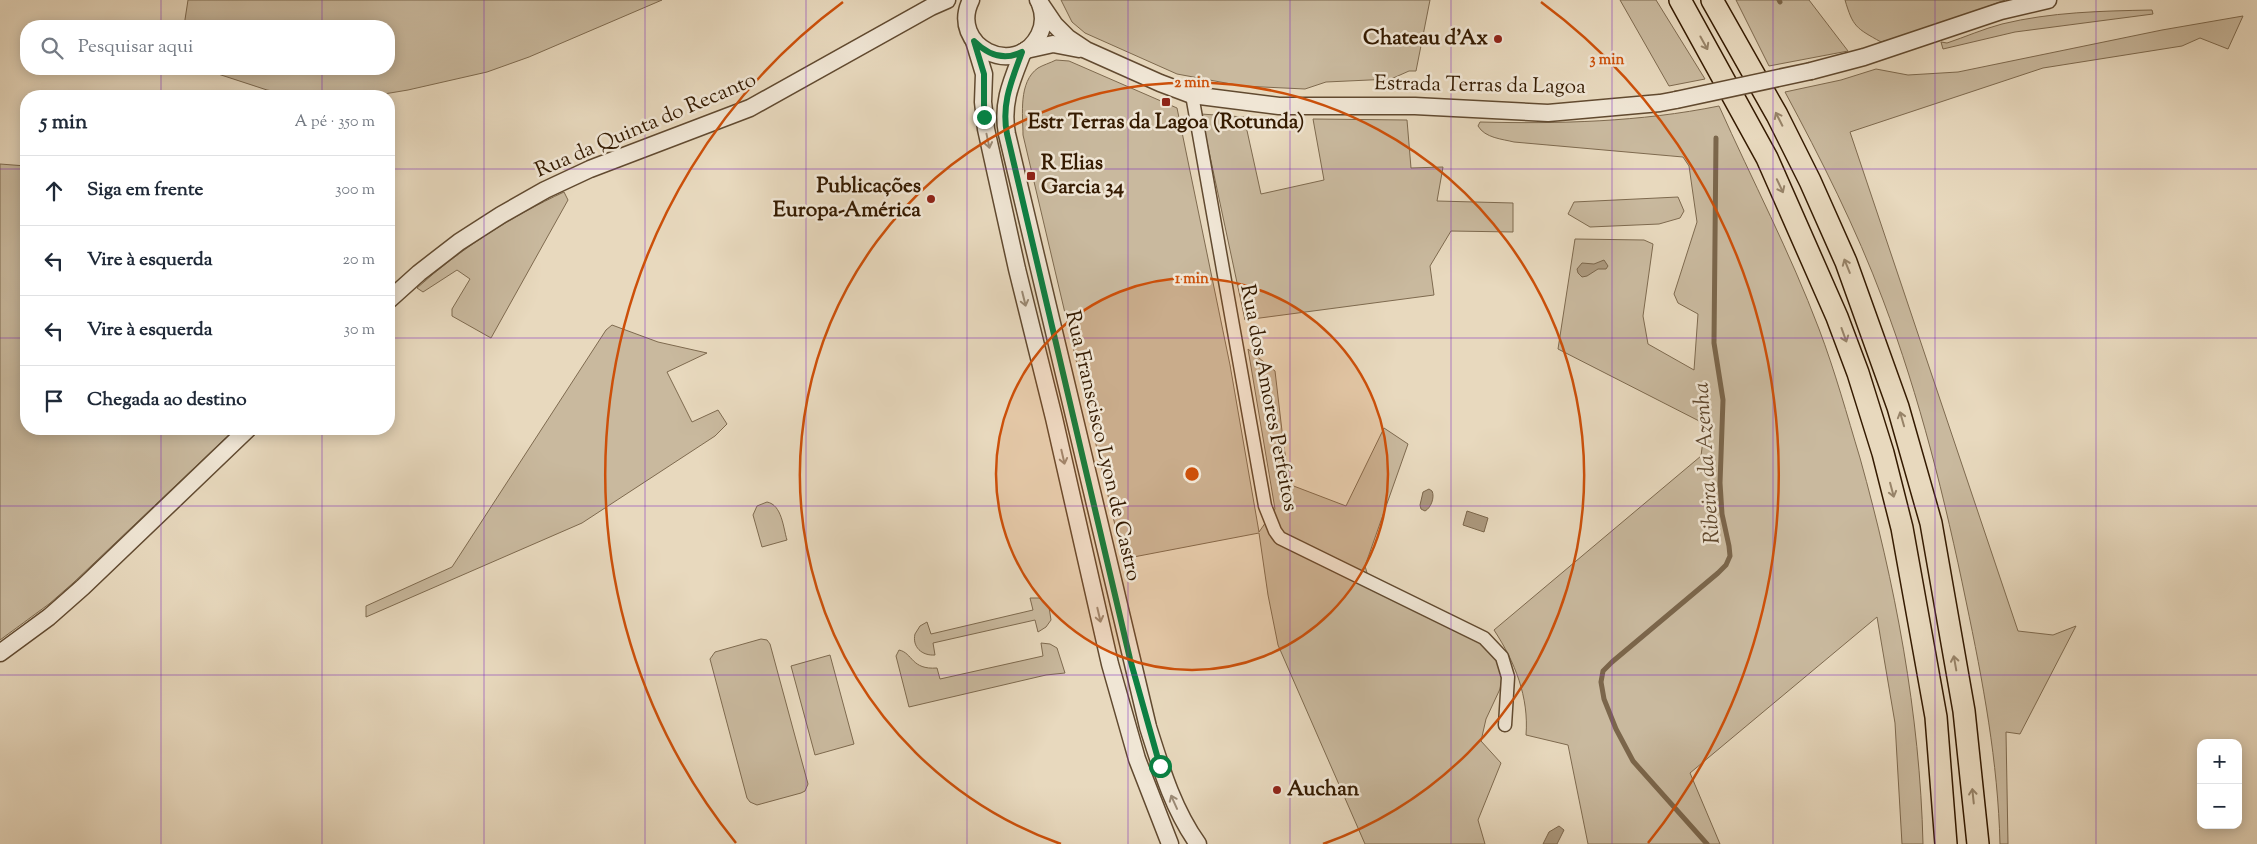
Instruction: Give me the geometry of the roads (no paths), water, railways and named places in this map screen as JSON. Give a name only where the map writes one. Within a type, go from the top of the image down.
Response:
[{"type":"highway","points":[[1680,0],[1767,158],[1833,308],[1883,453],[1902,528],[1936,716],[1946,844]]},
{"type":"highway","points":[[1712,0],[1777,115],[1810,181],[1846,262],[1898,407],[1931,523],[1964,711],[1978,844]]},
{"type":"street","points":[[967,22],[967,12],[971,0]]},
{"type":"street","name":"Rua Franscisco Lyon de Castro","points":[[1038,0],[1042,10],[1041,30],[1036,40],[1024,51],[1006,96],[1004,119],[1148,727],[1173,800],[1198,844]]},
{"type":"street","name":"Estrada Terras da Lagoa","points":[[1038,0],[1055,25],[1068,38],[1086,50],[1160,83],[1192,94],[1280,106],[1415,106],[1548,113],[1676,100],[1810,71],[1864,57],[2001,11],[2048,0]]},
{"type":"street","name":"Rua da Quinta do Recanto","points":[[395,295],[459,242],[501,214],[545,190],[590,169],[750,108],[940,2],[942,7],[952,10],[967,22]]},
{"type":"street","name":"Rua Franscisco Lyon de Castro","points":[[967,22],[984,74],[983,102],[986,129],[1110,664],[1137,759],[1170,844]]},
{"type":"street","name":"Estrada Terras da Lagoa","points":[[974,41],[990,54],[1000,56],[1011,56],[1053,44],[1086,50]]},
{"type":"street","name":"Rua dos Amores Perfeitos","points":[[1192,94],[1265,506],[1275,532],[1280,538],[1313,556],[1484,638],[1502,657],[1508,677],[1504,725]]},
{"type":"street","points":[[0,653],[49,617],[83,587],[242,435]]},
{"type":"waterway","name":"Ribeira da Azenha","points":[[1707,844],[1633,761],[1616,729],[1604,699],[1601,682],[1603,671],[1612,662],[1718,573],[1726,565],[1730,556],[1722,514],[1720,483],[1723,400],[1714,343],[1716,138]]},
{"type":"place","name":"Chateau d'Ax","points":[[1498,39]]},
{"type":"place","name":"Estr Terras da Lagoa (Rotunda)","points":[[1166,102]]},
{"type":"place","name":"R Elias Garcia 34","points":[[1031,176]]},
{"type":"place","name":"Publicações Europa-América","points":[[931,199]]},
{"type":"place","name":"Auchan","points":[[1277,790]]}]
